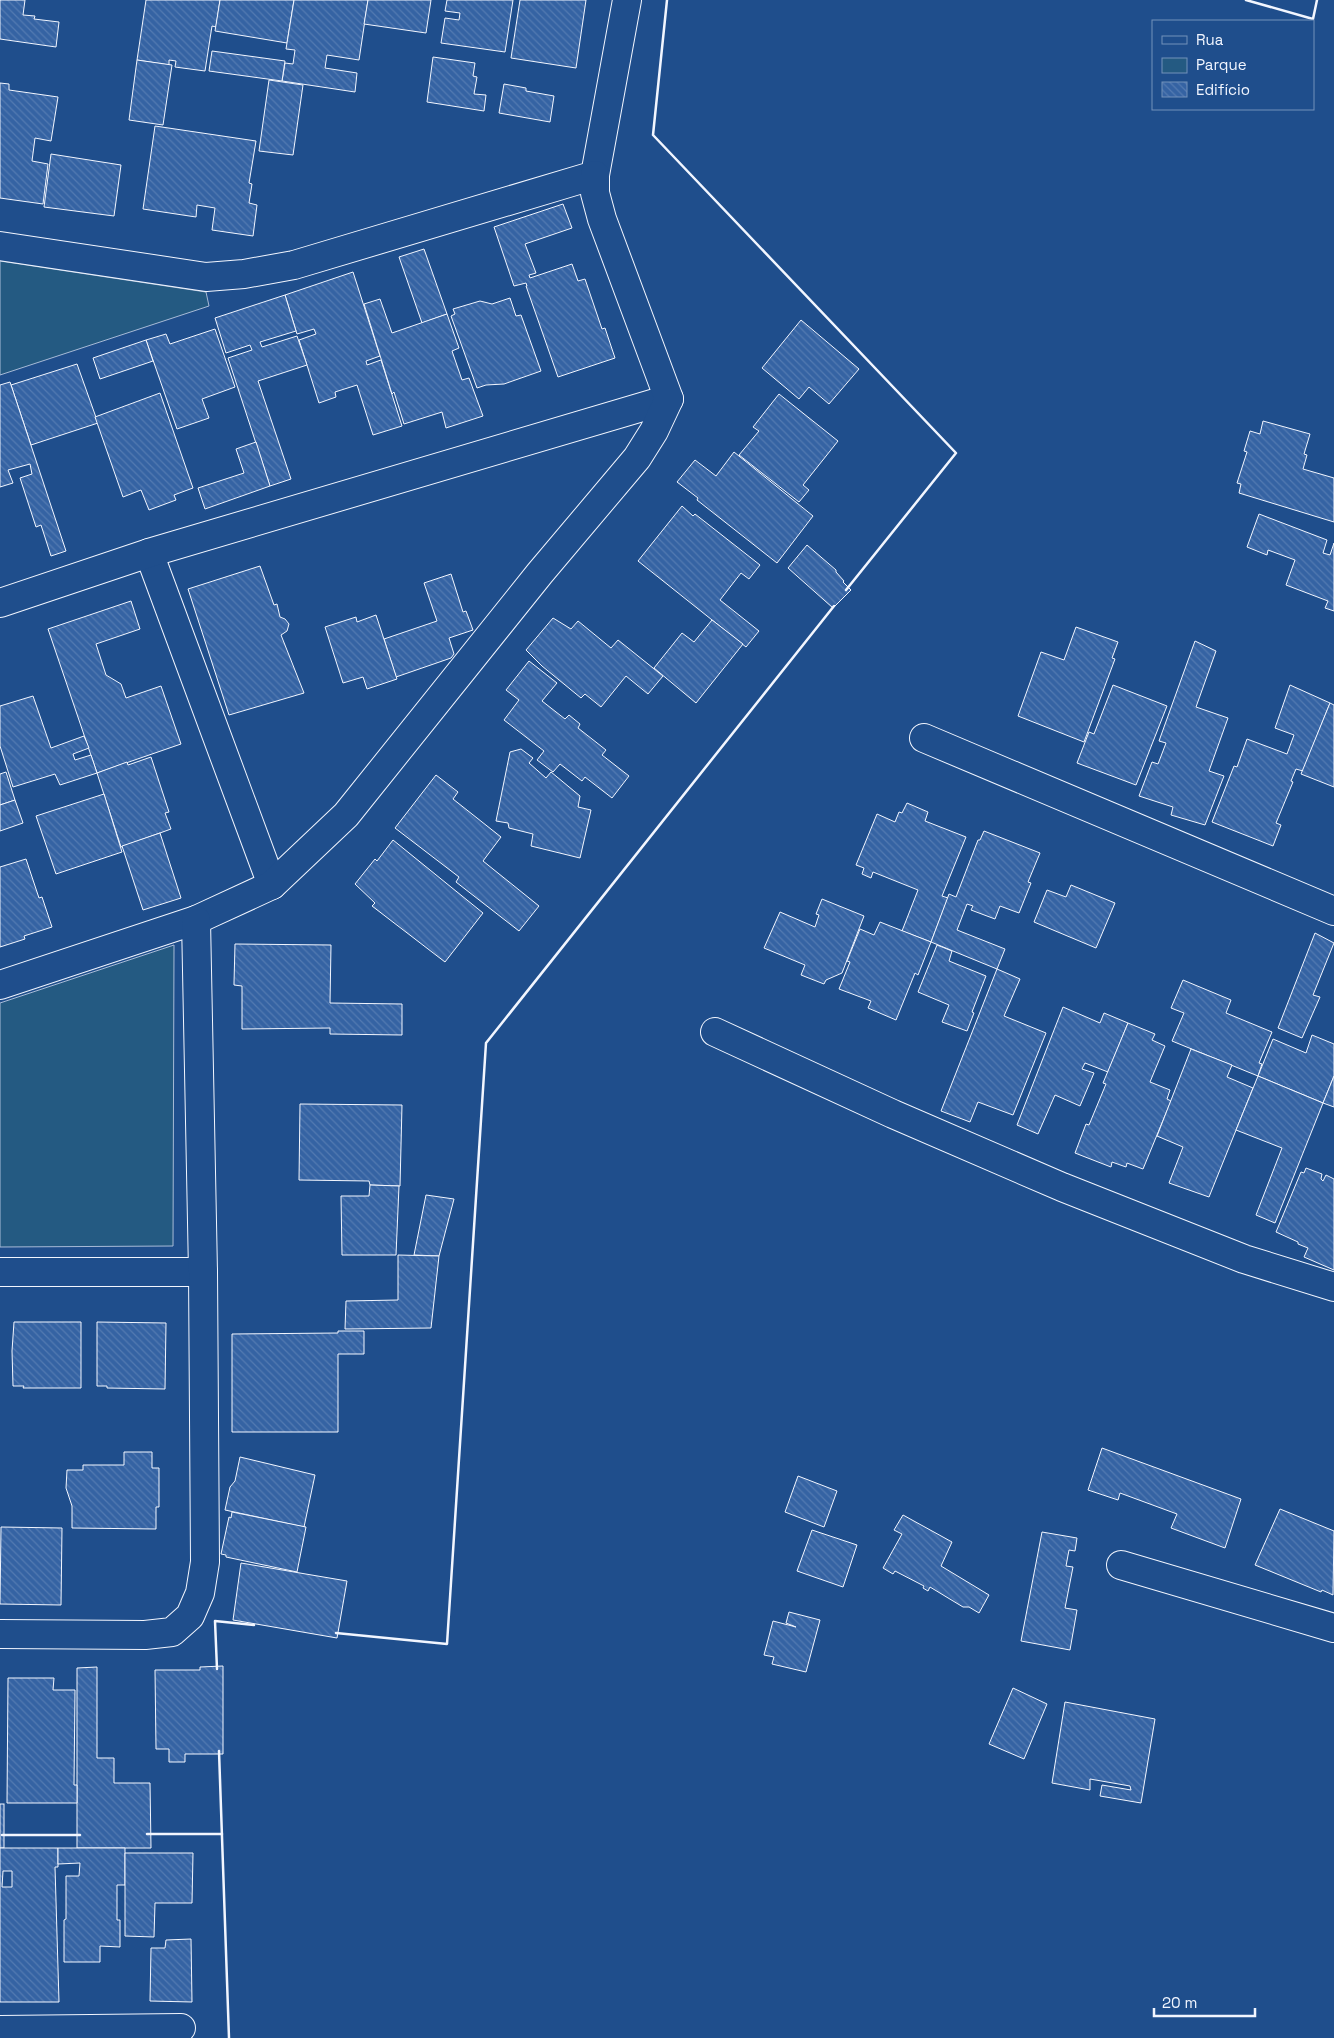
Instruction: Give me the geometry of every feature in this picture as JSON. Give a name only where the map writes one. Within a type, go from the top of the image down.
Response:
[{"type":"street","points":[[0,985],[196,920],[272,885],[346,815],[540,574],[637,458],[654,431],[669,399],[602,219],[595,193],[595,175],[627,0]]},
{"type":"street","points":[[0,246],[206,277],[244,274],[294,264],[595,175]]},
{"type":"street","points":[[0,603],[149,554],[669,399]]},
{"type":"street","points":[[149,554],[272,885]]},
{"type":"street","points":[[924,738],[1334,911]]},
{"type":"street","points":[[0,1634],[145,1635],[172,1632],[190,1616],[200,1592],[205,1562],[203,1272],[196,920]]},
{"type":"street","points":[[715,1032],[893,1114],[1062,1187],[1244,1259],[1334,1288]]},
{"type":"street","points":[[0,1272],[203,1272]]},
{"type":"street","points":[[1121,1565],[1334,1628]]},
{"type":"street","points":[[0,2030],[182,2028]]},
{"type":"green space","points":[[0,261],[206,292],[209,306],[0,375]]},
{"type":"green space","points":[[174,945],[173,1246],[0,1247],[0,1003]]},
{"type":"building","points":[[0,0],[25,0],[23,15],[35,16],[34,19],[59,22],[56,47],[0,39]]},
{"type":"building","points":[[146,0],[220,0],[216,27],[212,26],[205,71],[175,67],[176,61],[169,60],[169,65],[137,60]]},
{"type":"building","points":[[220,0],[294,0],[287,43],[215,31]]},
{"type":"building","points":[[294,0],[368,0],[359,60],[327,55],[325,68],[357,73],[355,92],[282,81],[285,63],[293,64],[295,50],[286,49]]},
{"type":"building","points":[[368,0],[431,0],[426,33],[364,24]]},
{"type":"building","points":[[447,0],[513,0],[505,52],[441,43],[445,18],[459,20],[460,13],[445,11]]},
{"type":"building","points":[[520,0],[586,0],[576,68],[511,58]]},
{"type":"building","points":[[212,51],[285,61],[282,81],[209,71]]},
{"type":"building","points":[[433,57],[475,63],[473,76],[477,77],[474,94],[486,95],[484,111],[427,102]]},
{"type":"building","points":[[137,60],[172,65],[163,125],[129,120]]},
{"type":"building","points":[[269,80],[303,85],[293,155],[259,151]]},
{"type":"building","points":[[0,83],[9,84],[9,90],[58,97],[51,141],[35,138],[32,161],[48,164],[43,204],[0,198]]},
{"type":"building","points":[[504,84],[526,88],[526,91],[554,96],[550,122],[499,113]]},
{"type":"building","points":[[155,126],[256,141],[249,183],[252,184],[249,203],[257,205],[253,236],[212,230],[215,208],[197,205],[196,217],[143,209]]},
{"type":"building","points":[[51,154],[121,165],[114,216],[44,207]]},
{"type":"building","points":[[563,204],[572,228],[525,244],[536,273],[529,275],[530,278],[572,264],[578,281],[585,279],[602,329],[605,328],[615,358],[558,377],[526,283],[514,286],[494,227]]},
{"type":"building","points":[[424,249],[447,314],[422,323],[399,257]]},
{"type":"building","points":[[353,272],[380,356],[366,361],[367,365],[381,360],[402,426],[373,435],[357,385],[335,392],[336,397],[319,403],[299,340],[316,334],[314,329],[297,334],[285,295]]},
{"type":"building","points":[[285,295],[296,331],[260,342],[262,347],[297,336],[307,365],[258,381],[291,479],[270,486],[228,358],[252,350],[250,345],[226,353],[215,318]]},
{"type":"building","points":[[510,298],[516,316],[521,315],[541,371],[504,384],[486,385],[477,388],[451,316],[455,314],[453,309],[480,301],[492,304]]},
{"type":"building","points":[[380,299],[392,333],[447,314],[459,348],[452,351],[462,380],[469,378],[483,416],[446,428],[442,412],[404,424],[394,392],[392,394],[364,304]]},
{"type":"building","points":[[801,320],[859,369],[829,404],[809,387],[799,399],[762,368]]},
{"type":"building","points":[[215,329],[235,387],[202,399],[209,418],[177,429],[146,340],[166,334],[170,344]]},
{"type":"building","points":[[146,340],[153,361],[100,379],[93,358]]},
{"type":"building","points":[[77,364],[98,423],[31,445],[11,385]]},
{"type":"building","points":[[10,382],[66,551],[51,556],[41,525],[36,527],[20,478],[32,474],[30,464],[8,470],[13,483],[0,487],[0,385]]},
{"type":"building","points":[[160,393],[193,488],[174,495],[176,500],[149,510],[141,490],[123,497],[95,417]]},
{"type":"building","points":[[779,394],[838,441],[803,485],[809,490],[799,502],[739,455],[759,431],[753,427]]},
{"type":"building","points":[[1263,421],[1310,434],[1304,454],[1307,455],[1303,469],[1334,478],[1334,522],[1239,493],[1241,484],[1237,483],[1247,452],[1244,451],[1250,431],[1260,434]]},
{"type":"building","points":[[256,442],[270,486],[205,509],[198,488],[244,473],[236,449]]},
{"type":"building","points":[[734,452],[813,516],[777,563],[677,482],[695,460],[716,476]]},
{"type":"building","points":[[682,506],[760,565],[749,579],[741,573],[720,600],[759,631],[746,647],[638,561]]},
{"type":"building","points":[[1259,514],[1327,540],[1323,553],[1330,555],[1334,543],[1334,611],[1325,608],[1328,601],[1286,585],[1295,560],[1268,550],[1267,555],[1247,547]]},
{"type":"building","points":[[807,545],[836,570],[843,582],[851,590],[833,608],[788,568]]},
{"type":"building","points":[[260,566],[274,605],[277,604],[280,617],[289,624],[287,631],[281,635],[304,693],[229,715],[188,589]]},
{"type":"building","points":[[451,574],[463,612],[466,611],[473,630],[449,638],[454,654],[451,658],[396,677],[384,639],[437,621],[424,583]]},
{"type":"building","points":[[131,601],[140,629],[96,644],[106,675],[121,684],[126,698],[161,686],[181,744],[97,773],[48,629]]},
{"type":"building","points":[[376,615],[397,679],[367,689],[363,677],[343,683],[325,627],[356,617],[357,622]]},
{"type":"building","points":[[553,618],[571,629],[578,621],[611,648],[618,640],[663,676],[648,694],[626,676],[601,707],[585,694],[581,698],[542,666],[526,650]]},
{"type":"building","points":[[712,620],[743,644],[696,703],[654,668],[682,633],[694,642]]},
{"type":"building","points":[[1076,627],[1118,642],[1112,658],[1115,659],[1084,742],[1018,716],[1041,652],[1064,660]]},
{"type":"building","points":[[1195,641],[1216,651],[1196,707],[1228,718],[1209,771],[1224,776],[1205,825],[1171,815],[1173,807],[1139,796],[1152,762],[1158,764],[1166,743],[1159,741]]},
{"type":"building","points":[[529,661],[557,683],[542,701],[565,719],[569,715],[580,724],[578,728],[606,750],[602,755],[629,776],[612,798],[585,777],[582,781],[560,764],[553,772],[537,760],[544,751],[504,720],[519,700],[506,690]]},
{"type":"building","points":[[1113,685],[1167,706],[1136,785],[1077,763],[1089,732],[1094,734]]},
{"type":"building","points":[[1290,685],[1330,703],[1303,771],[1296,769],[1291,781],[1293,782],[1276,823],[1281,825],[1273,846],[1212,822],[1234,766],[1237,767],[1247,739],[1287,754],[1294,735],[1275,728]]},
{"type":"building","points":[[33,696],[51,748],[84,736],[89,748],[73,754],[75,760],[91,755],[97,773],[60,785],[55,774],[13,787],[0,746],[0,706]]},
{"type":"building","points":[[1330,703],[1334,705],[1334,787],[1301,774]]},
{"type":"building","points":[[521,749],[533,758],[529,763],[546,778],[551,772],[580,796],[578,807],[591,810],[580,858],[531,846],[533,834],[509,828],[508,823],[496,821],[510,752]]},
{"type":"building","points":[[151,757],[169,812],[165,813],[171,829],[121,847],[97,773],[127,762],[128,765]]},
{"type":"building","points":[[6,772],[15,800],[0,805],[0,774]]},
{"type":"building","points":[[436,775],[458,792],[453,799],[501,837],[483,861],[539,906],[519,931],[456,882],[459,877],[395,828]]},
{"type":"building","points":[[104,794],[122,852],[56,874],[36,816]]},
{"type":"building","points":[[15,800],[23,823],[0,831],[0,805]]},
{"type":"building","points":[[907,803],[928,812],[925,821],[966,837],[942,896],[948,898],[931,942],[902,931],[918,890],[873,872],[871,878],[862,874],[864,868],[856,865],[877,814],[895,822],[899,812],[902,813]]},
{"type":"building","points":[[984,831],[1040,853],[1028,882],[1031,883],[1019,913],[1000,906],[995,919],[971,910],[973,906],[967,904],[957,930],[1005,949],[997,969],[931,942],[949,894],[956,897],[978,840],[980,840]]},
{"type":"building","points":[[160,833],[181,898],[143,910],[122,846]]},
{"type":"building","points":[[393,840],[483,913],[445,962],[372,906],[375,903],[355,884],[375,859],[377,861]]},
{"type":"building","points":[[26,859],[39,898],[42,897],[52,927],[24,936],[25,939],[0,947],[0,867]]},
{"type":"building","points":[[1071,885],[1115,903],[1096,948],[1034,922],[1047,890],[1066,897]]},
{"type":"building","points":[[822,899],[864,916],[842,973],[826,980],[824,984],[801,975],[805,965],[764,948],[780,912],[815,927],[819,915],[816,914]]},
{"type":"building","points":[[880,922],[931,942],[918,975],[915,973],[896,1020],[868,1008],[871,1001],[839,989],[850,962],[847,961],[860,929],[874,935]]},
{"type":"building","points":[[1315,933],[1334,943],[1313,995],[1320,997],[1302,1038],[1278,1028]]},
{"type":"building","points":[[235,944],[331,945],[330,1003],[402,1004],[402,1035],[330,1034],[330,1028],[242,1029],[242,986],[234,985]]},
{"type":"building","points":[[937,945],[952,951],[949,961],[986,976],[967,1031],[942,1022],[949,1005],[918,992]]},
{"type":"building","points":[[997,969],[1020,979],[1004,1016],[1046,1033],[1013,1115],[978,1102],[970,1122],[941,1111]]},
{"type":"building","points":[[1183,980],[1231,1000],[1226,1013],[1272,1032],[1259,1063],[1262,1064],[1258,1076],[1172,1041],[1184,1013],[1171,1008]]},
{"type":"building","points":[[1063,1007],[1100,1023],[1104,1013],[1128,1023],[1108,1072],[1085,1063],[1082,1069],[1094,1073],[1080,1106],[1055,1095],[1038,1134],[1017,1125]]},
{"type":"building","points":[[1128,1023],[1155,1034],[1152,1040],[1165,1046],[1150,1082],[1170,1090],[1167,1099],[1171,1101],[1143,1169],[1127,1163],[1126,1167],[1112,1162],[1111,1167],[1075,1153],[1086,1124],[1089,1125],[1106,1084],[1103,1083]]},
{"type":"building","points":[[1312,1035],[1334,1044],[1334,1076],[1323,1103],[1258,1076],[1273,1039],[1306,1053]]},
{"type":"building","points":[[1191,1049],[1232,1065],[1227,1077],[1253,1088],[1209,1197],[1169,1183],[1183,1147],[1157,1136]]},
{"type":"building","points":[[1258,1076],[1323,1103],[1275,1223],[1256,1215],[1282,1148],[1236,1130]]},
{"type":"building","points":[[1334,1076],[1334,1107],[1323,1103]]},
{"type":"building","points":[[300,1104],[402,1105],[400,1186],[370,1185],[369,1181],[299,1180]]},
{"type":"building","points":[[1306,1168],[1322,1174],[1321,1179],[1323,1181],[1326,1175],[1334,1179],[1334,1270],[1304,1257],[1308,1248],[1276,1232],[1301,1172],[1304,1173]]},
{"type":"building","points":[[370,1185],[399,1186],[396,1255],[342,1255],[341,1196],[369,1196]]},
{"type":"building","points":[[426,1195],[454,1199],[439,1256],[414,1255]]},
{"type":"building","points":[[398,1255],[439,1256],[431,1328],[345,1329],[346,1301],[398,1300]]},
{"type":"building","points":[[14,1322],[81,1322],[81,1388],[23,1388],[24,1386],[13,1386],[12,1351]]},
{"type":"building","points":[[97,1322],[166,1323],[165,1389],[107,1388],[107,1386],[97,1386]]},
{"type":"building","points":[[338,1331],[364,1331],[364,1354],[338,1354],[338,1432],[232,1432],[232,1334],[338,1333]]},
{"type":"building","points":[[1102,1448],[1241,1499],[1225,1548],[1171,1528],[1177,1514],[1120,1493],[1118,1500],[1088,1490]]},
{"type":"building","points":[[124,1452],[152,1452],[152,1468],[159,1468],[159,1507],[156,1507],[156,1529],[72,1528],[72,1506],[66,1488],[67,1470],[83,1470],[83,1465],[124,1465]]},
{"type":"building","points":[[240,1457],[315,1475],[304,1527],[225,1510],[230,1487],[235,1481]]},
{"type":"building","points":[[798,1476],[837,1491],[824,1527],[785,1512]]},
{"type":"building","points":[[1280,1509],[1334,1531],[1333,1595],[1322,1590],[1321,1592],[1255,1565]]},
{"type":"building","points":[[232,1512],[306,1527],[297,1572],[226,1557],[226,1555],[221,1554],[229,1517],[231,1518]]},
{"type":"building","points":[[903,1515],[952,1542],[941,1566],[989,1595],[979,1613],[969,1607],[963,1607],[930,1587],[928,1591],[923,1588],[924,1586],[895,1571],[893,1574],[883,1568],[902,1534],[894,1530]]},
{"type":"building","points":[[1,1527],[62,1528],[61,1605],[0,1604]]},
{"type":"building","points":[[812,1530],[857,1545],[843,1587],[797,1571]]},
{"type":"building","points":[[1042,1532],[1077,1538],[1075,1551],[1069,1550],[1066,1566],[1073,1567],[1065,1608],[1077,1610],[1070,1650],[1021,1641]]},
{"type":"building","points":[[241,1563],[347,1581],[337,1638],[233,1620]]},
{"type":"building","points":[[789,1612],[820,1620],[806,1672],[772,1664],[774,1657],[764,1655],[773,1621],[796,1627],[786,1623]]},
{"type":"building","points":[[223,1666],[223,1754],[185,1754],[185,1762],[169,1762],[169,1749],[156,1749],[155,1670],[200,1670],[200,1667]]},
{"type":"building","points":[[97,1667],[97,1758],[114,1758],[114,1783],[150,1783],[151,1848],[77,1848],[77,1668]]},
{"type":"building","points":[[8,1678],[54,1678],[53,1690],[75,1690],[74,1785],[77,1785],[77,1803],[7,1803]]},
{"type":"building","points":[[1013,1688],[1047,1704],[1024,1759],[989,1744]]},
{"type":"building","points":[[1065,1702],[1155,1719],[1141,1803],[1100,1796],[1102,1785],[1131,1790],[1130,1786],[1090,1779],[1090,1790],[1052,1783]]},
{"type":"building","points":[[0,1804],[4,1804],[4,1848],[0,1848]]},
{"type":"building","points":[[0,1848],[58,1848],[58,1867],[55,1867],[59,2002],[0,2002]],"holes":[[[3,1871],[12,1871],[12,1887],[2,1887]]]},
{"type":"building","points":[[58,1848],[125,1848],[125,1885],[117,1885],[117,1920],[120,1920],[120,1947],[100,1946],[100,1962],[64,1962],[66,1876],[79,1876],[80,1863],[58,1864]]},
{"type":"building","points":[[125,1853],[193,1853],[192,1903],[155,1903],[154,1937],[125,1936]]},
{"type":"building","points":[[191,1939],[192,2002],[150,2001],[151,1948],[165,1948],[166,1940]]},
{"type":"wall","points":[[667,0],[653,135],[956,453],[846,590]]},
{"type":"wall","points":[[1246,0],[1313,19],[1317,0]]},
{"type":"wall","points":[[336,1633],[447,1644],[486,1043],[834,606]]},
{"type":"wall","points":[[217,1669],[215,1621],[254,1625]]},
{"type":"wall","points":[[219,1751],[229,2038]]},
{"type":"wall","points":[[147,1834],[222,1834]]},
{"type":"wall","points":[[2,1835],[80,1835]]}]
